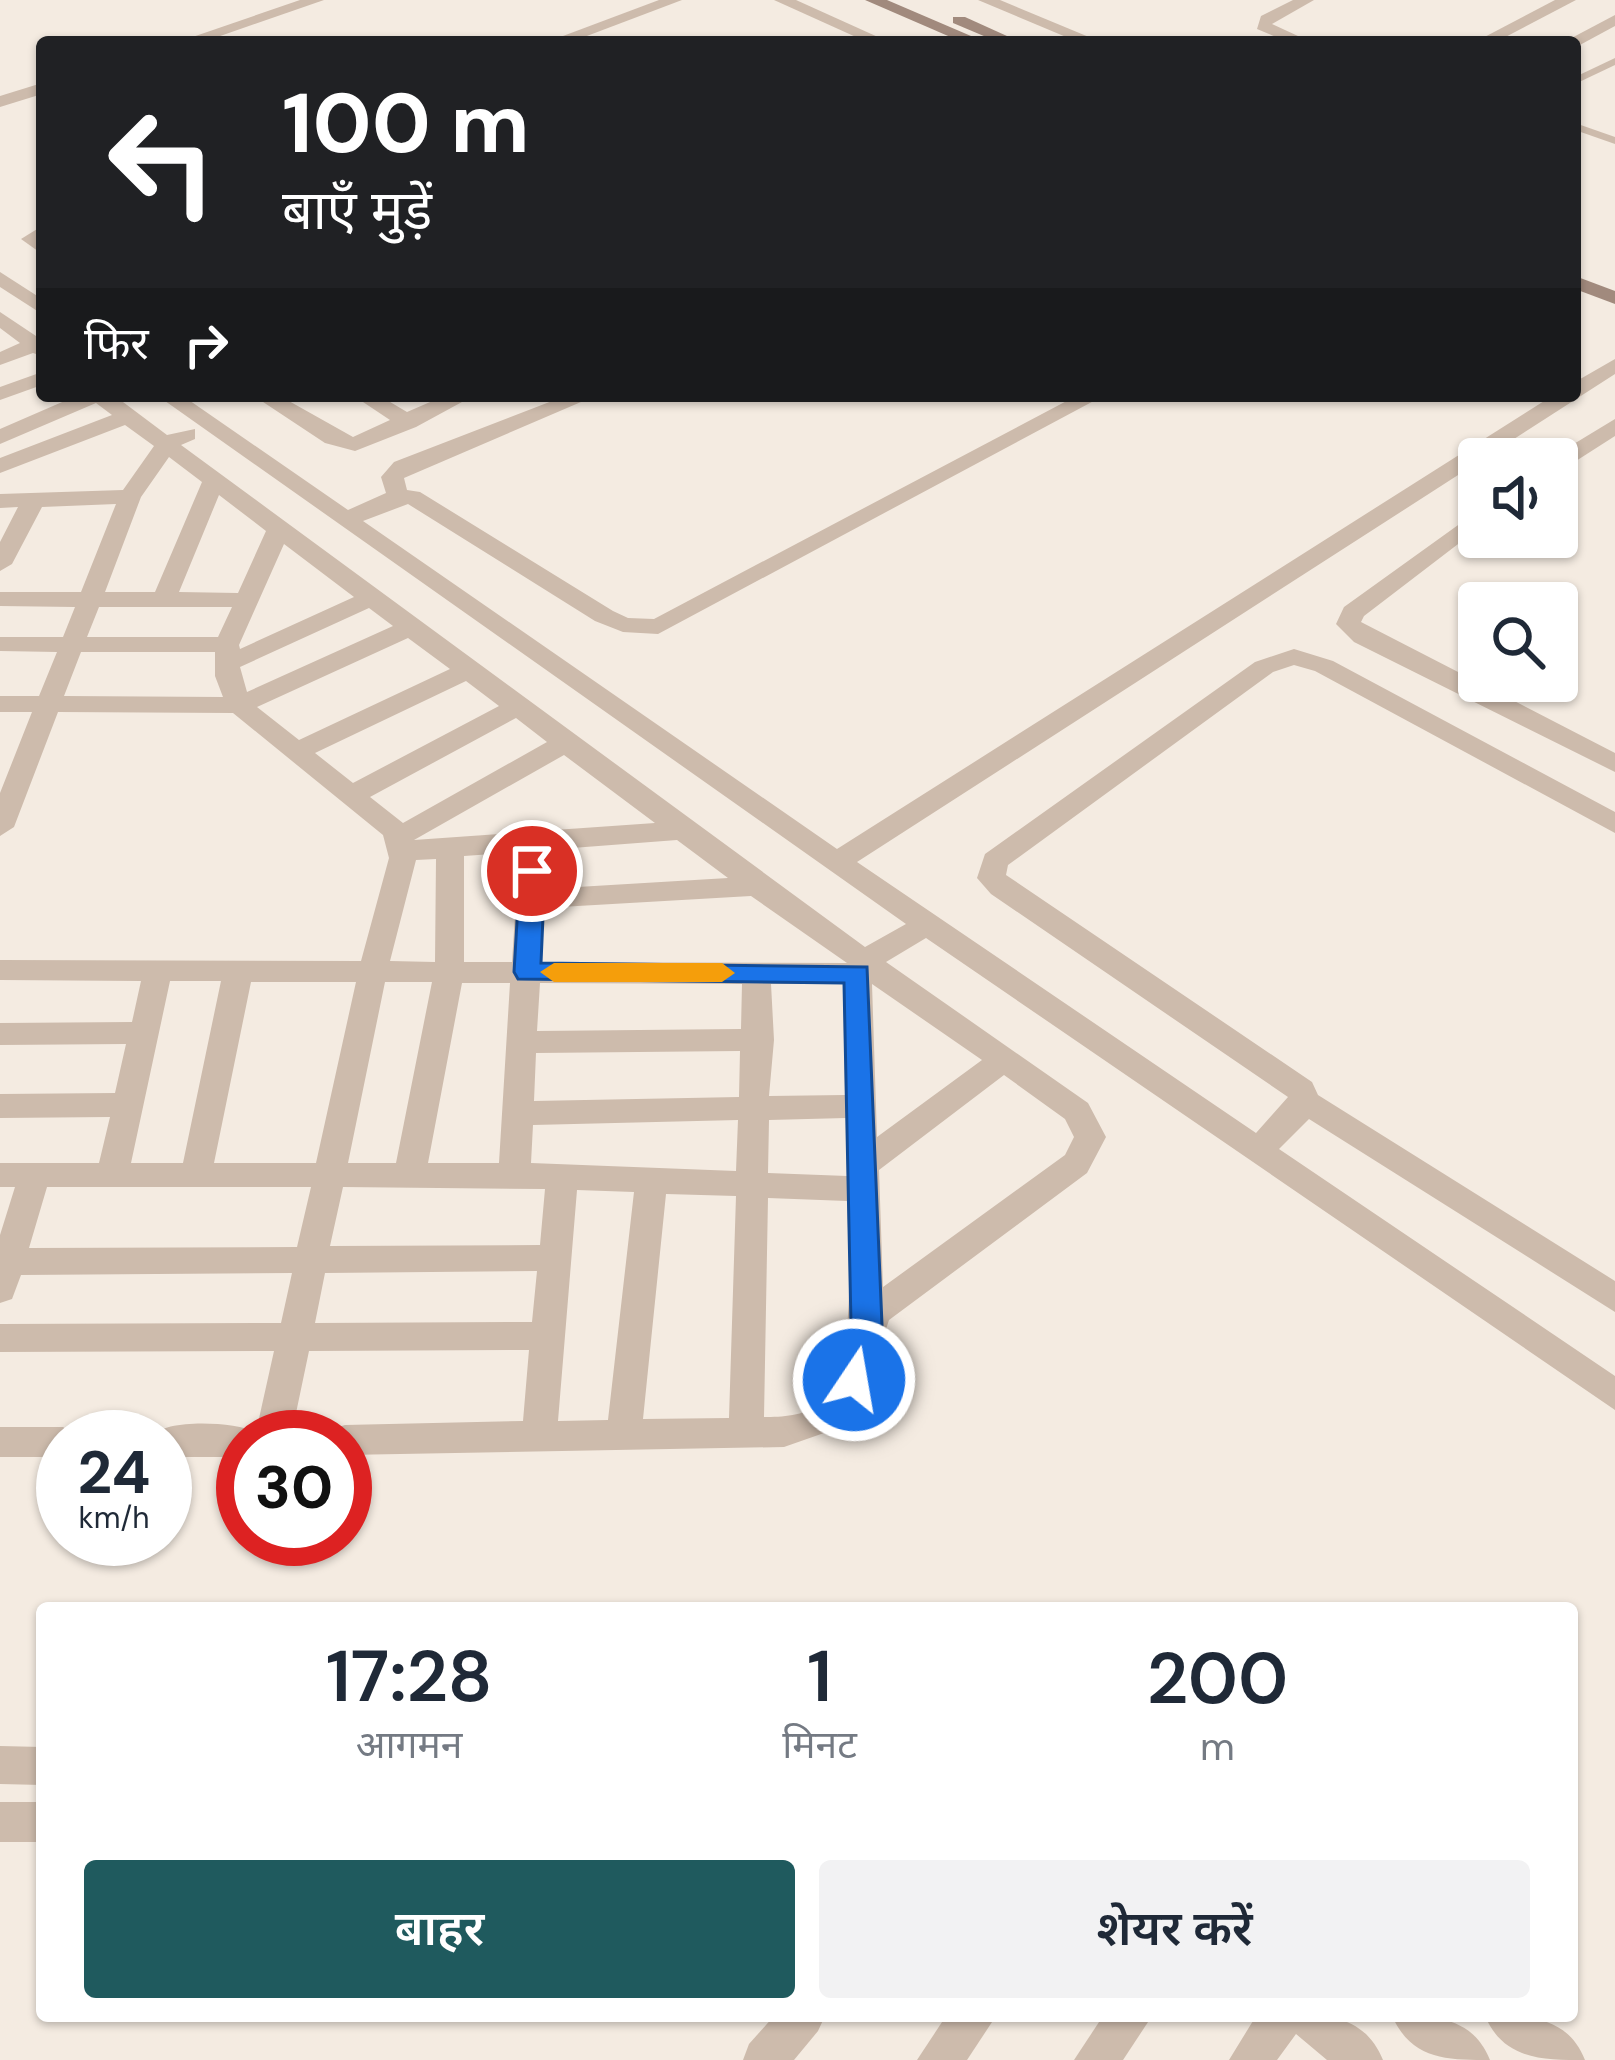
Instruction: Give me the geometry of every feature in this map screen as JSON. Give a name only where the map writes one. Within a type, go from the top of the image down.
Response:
[{"type":"street","points":[[205,36],[316,0]]},
{"type":"street","points":[[572,36],[674,0]]},
{"type":"street","points":[[782,0],[867,36]]},
{"type":"street","points":[[873,0],[962,36]]},
{"type":"street","points":[[909,0],[997,36]]},
{"type":"street","points":[[986,0],[1078,36]]},
{"type":"street","points":[[1289,36],[1263,26],[1267,19],[1306,0]]},
{"type":"street","points":[[1495,36],[1568,0]]},
{"type":"street","points":[[1581,37],[1615,20]]},
{"type":"street","points":[[1581,55],[1615,38]]},
{"type":"street","points":[[0,102],[36,90]]},
{"type":"street","points":[[1581,270],[1615,283]]},
{"type":"street","points":[[0,278],[36,304]]},
{"type":"street","points":[[1581,284],[1615,298]]},
{"type":"street","points":[[2,321],[36,346]]},
{"type":"street","points":[[0,359],[36,349]]},
{"type":"street","points":[[1581,387],[1615,365]]},
{"type":"street","points":[[0,394],[36,379]]},
{"type":"street","points":[[0,437],[84,402]]},
{"type":"street","points":[[107,402],[687,830],[867,969],[1077,1111],[1090,1137],[1076,1163],[877,1310],[867,1325]]},
{"type":"street","points":[[178,402],[927,925],[1615,1395]]},
{"type":"street","points":[[275,402],[346,443],[365,442],[449,402]]},
{"type":"street","points":[[375,402],[408,422]]},
{"type":"street","points":[[398,497],[392,477],[402,467],[569,402]]},
{"type":"street","points":[[346,520],[398,497],[417,499],[604,616],[623,625],[658,627],[1081,402]]},
{"type":"street","points":[[837,862],[1558,402]]},
{"type":"street","points":[[0,466],[128,416]]},
{"type":"street","points":[[3,811],[130,497],[168,443],[209,424]]},
{"type":"street","points":[[1578,450],[1615,426]]},
{"type":"street","points":[[164,599],[214,481]]},
{"type":"street","points":[[0,501],[130,497]]},
{"type":"street","points":[[0,564],[33,500]]},
{"type":"street","points":[[279,528],[226,654],[239,704],[352,795],[400,845],[450,848],[687,830]]},
{"type":"street","points":[[1458,534],[1354,612],[1348,624],[1363,637],[1615,764]]},
{"type":"street","points":[[0,644],[226,654],[373,598]]},
{"type":"street","points":[[0,599],[247,599]]},
{"type":"street","points":[[0,704],[239,704],[412,627]]},
{"type":"street","points":[[1615,824],[1324,665],[1294,657],[1264,667],[995,861],[991,878],[1301,1090],[1306,1102],[1615,1298]]},
{"type":"street","points":[[297,752],[470,669]]},
{"type":"street","points":[[352,795],[519,706]]},
{"type":"street","points":[[279,1410],[400,845],[568,742]]},
{"type":"street","points":[[0,750],[30,750]]},
{"type":"street","points":[[514,1174],[533,842]]},
{"type":"street","points":[[409,1176],[449,972],[450,848]]},
{"type":"street","points":[[531,899],[757,886]]},
{"type":"street","points":[[0,970],[757,973],[867,969],[927,925]]},
{"type":"street","points":[[372,1439],[746,1432],[808,1428],[838,1412],[847,1403],[867,1325],[860,1106],[867,969]]},
{"type":"street","points":[[112,1174],[158,971]]},
{"type":"street","points":[[196,1175],[238,971]]},
{"type":"street","points":[[746,1432],[759,1040],[757,973]]},
{"type":"street","points":[[0,1034],[145,1033]]},
{"type":"street","points":[[524,1042],[759,1040]]},
{"type":"street","points":[[0,1174],[514,1174],[752,1186],[862,1177],[1004,1060]]},
{"type":"street","points":[[1258,1151],[1306,1102]]},
{"type":"street","points":[[0,1106],[128,1105]]},
{"type":"street","points":[[518,1113],[860,1106]]},
{"type":"street","points":[[35,1174],[4,1275],[311,1259],[555,1258]]},
{"type":"street","points":[[539,1436],[562,1177]]},
{"type":"street","points":[[624,1435],[651,1182]]},
{"type":"street","points":[[0,1337],[548,1336]]},
{"type":"street","points":[[0,1442],[36,1442]]},
{"type":"street","points":[[0,1765],[36,1766]]},
{"type":"street","points":[[0,1822],[36,1822]]},
{"type":"street","points":[[765,2060],[798,2022]]},
{"type":"street","points":[[938,2060],[969,2022]]},
{"type":"street","points":[[1096,2060],[1125,2022]]},
{"type":"street","points":[[1251,2060],[1278,2022]]},
{"type":"street","points":[[1315,2022],[1361,2060]]},
{"type":"street","points":[[1421,2022],[1468,2060]]},
{"type":"street","points":[[1514,2022],[1562,2060]]},
{"type":"lane","points":[[1581,78],[1615,61]]},
{"type":"lane","points":[[1581,128],[1615,140]]},
{"type":"slow traffic","points":[[554,972],[722,973]]},
{"type":"route","points":[[532,871],[527,972],[857,974],[867,1325],[857,1351],[854,1380]]}]
